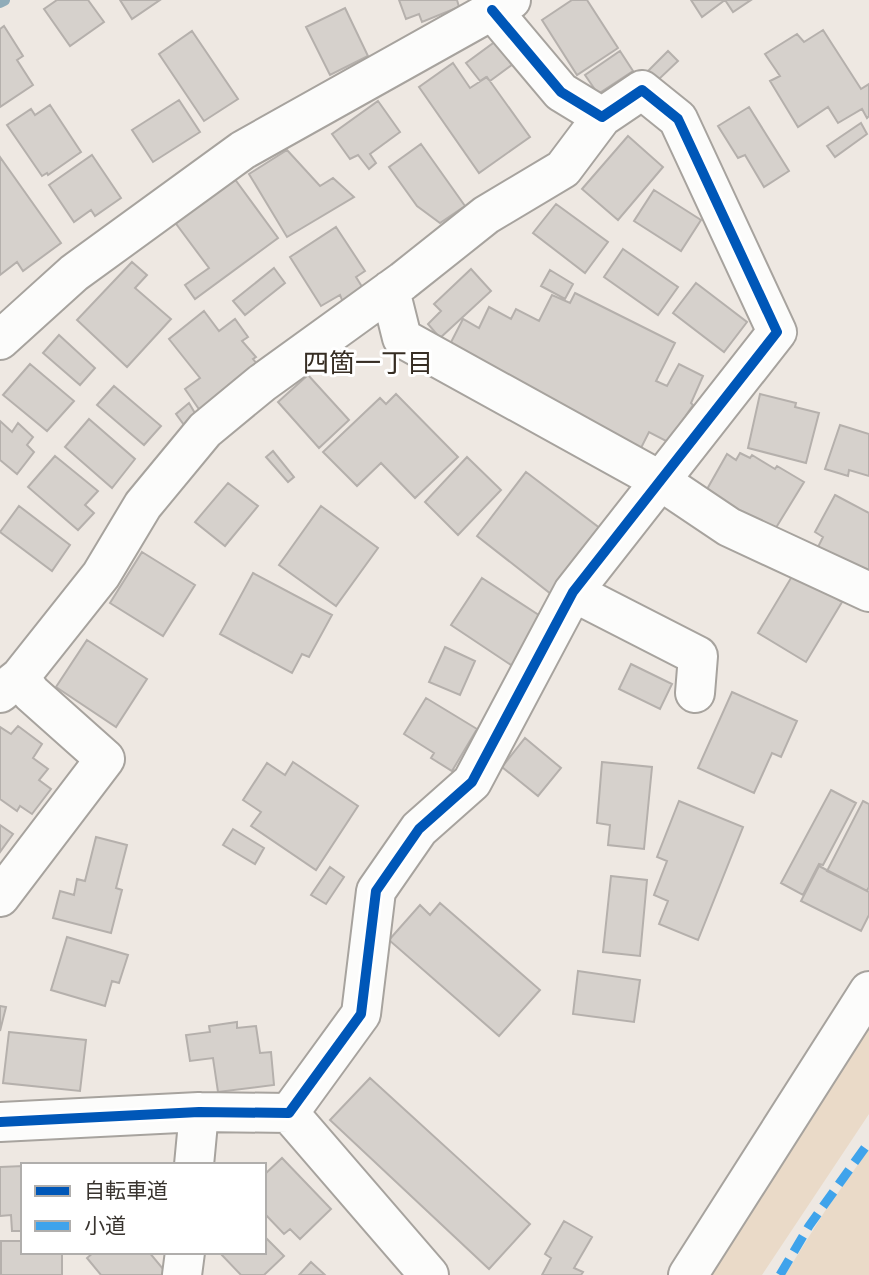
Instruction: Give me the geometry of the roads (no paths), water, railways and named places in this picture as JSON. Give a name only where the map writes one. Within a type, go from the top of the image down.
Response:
[{"type":"street","points":[[0,340],[74,273],[243,150],[503,3],[561,92],[602,117]]},
{"type":"street","points":[[0,897],[106,759],[31,693],[10,685],[101,575],[144,505],[205,430],[262,383],[390,290],[486,215],[563,169],[602,117],[642,90],[678,119],[776,332],[573,592],[472,782],[419,829],[376,891],[361,1014],[289,1113]]},
{"type":"street","points":[[390,290],[402,338],[659,480],[729,527],[869,592]]},
{"type":"street","points":[[573,592],[698,656],[695,693]]},
{"type":"street","points":[[688,1275],[869,991]]},
{"type":"street","points":[[194,1163],[199,1112]]},
{"type":"street","points":[[0,1122],[199,1112],[289,1113],[429,1275]]},
{"type":"street","points":[[182,1275],[185,1254]]},
{"type":"waterway","points":[[0,2],[4,0]]},
{"type":"district","name":"四箇一丁目","points":[[368,363]]}]
